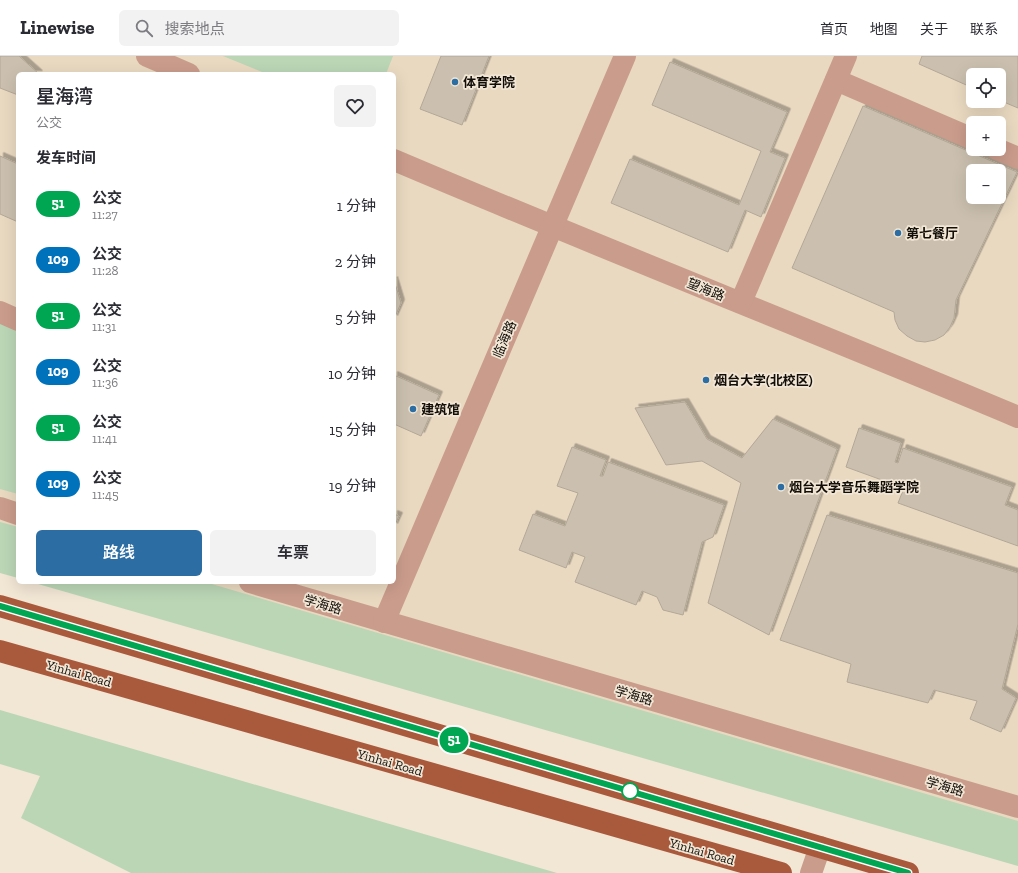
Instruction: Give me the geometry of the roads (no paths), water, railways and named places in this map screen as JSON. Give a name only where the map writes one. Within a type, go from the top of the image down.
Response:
[{"type":"main road","points":[[0,606],[908,873]]},
{"type":"main road","name":"Yinhai Road","points":[[0,651],[781,873]]},
{"type":"lane","points":[[146,56],[184,72]]},
{"type":"lane","name":"临海路","points":[[384,622],[625,56]]},
{"type":"lane","points":[[741,302],[846,56]]},
{"type":"lane","points":[[836,80],[966,136]]},
{"type":"lane","points":[[1006,153],[1018,158]]},
{"type":"lane","name":"望海路","points":[[396,161],[552,227],[741,302],[1018,417]]},
{"type":"lane","points":[[0,312],[16,319]]},
{"type":"lane","points":[[0,508],[16,513]]},
{"type":"lane","name":"学海路","points":[[257,584],[1018,808]]},
{"type":"lane","points":[[811,873],[820,847]]},
{"type":"place","name":"体育学院","points":[[455,82]]},
{"type":"place","name":"第七餐厅","points":[[898,233]]},
{"type":"place","name":"烟台大学(北校区)","points":[[706,380]]},
{"type":"place","name":"建筑馆","points":[[413,409]]},
{"type":"place","name":"烟台大学音乐舞蹈学院","points":[[781,487]]}]
